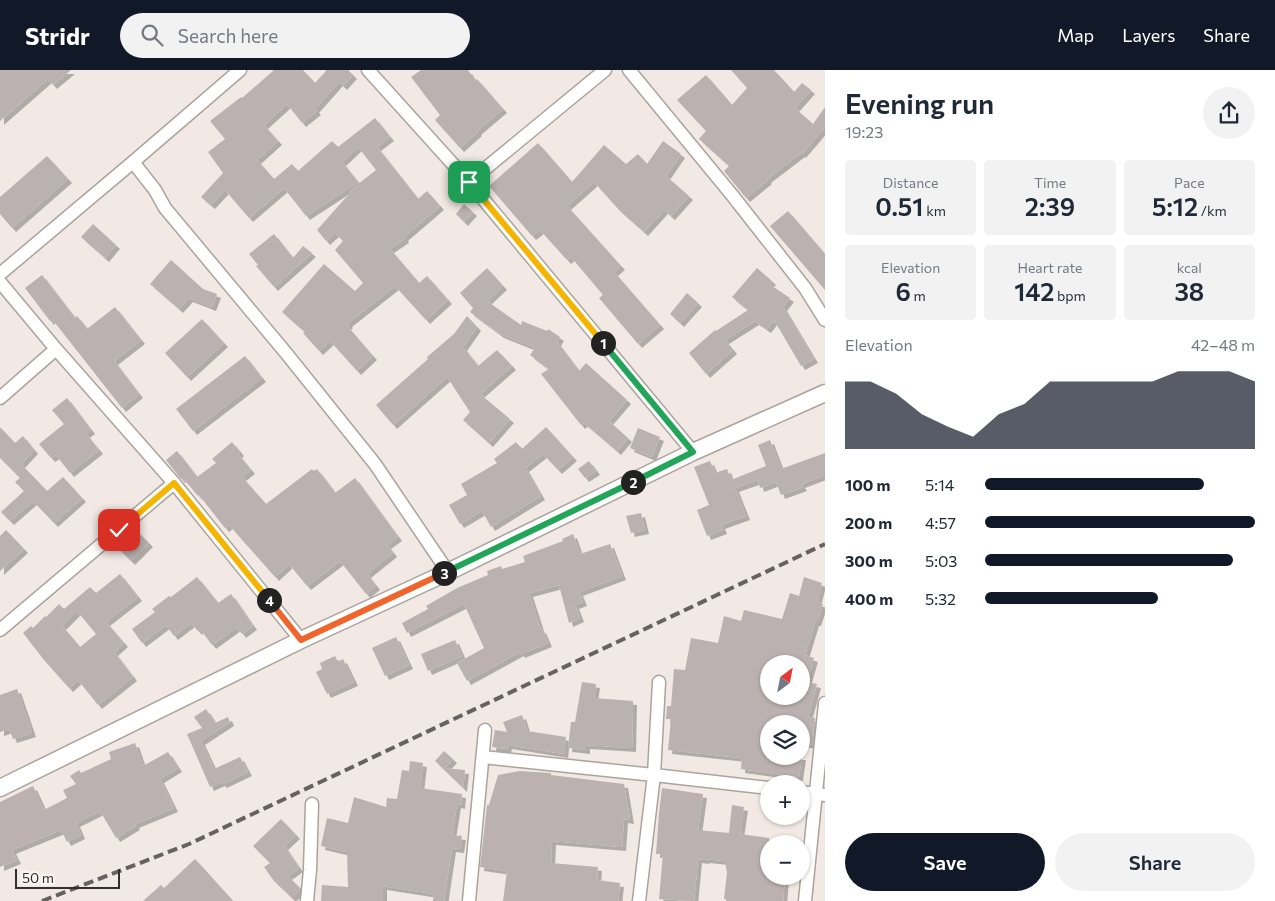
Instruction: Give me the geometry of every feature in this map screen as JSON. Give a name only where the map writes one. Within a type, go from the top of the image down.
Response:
[{"type":"street","points":[[0,274],[240,70]]},
{"type":"street","points":[[368,70],[469,182],[693,452]]},
{"type":"street","points":[[469,182],[605,70]]},
{"type":"street","points":[[629,70],[805,288],[825,320]]},
{"type":"street","points":[[133,162],[155,190],[165,208],[286,353],[375,464],[448,572]]},
{"type":"street","points":[[0,282],[56,349],[174,483],[301,640]]},
{"type":"street","points":[[0,398],[56,349]]},
{"type":"street","points":[[0,788],[301,640],[448,572],[693,452],[825,393]]},
{"type":"street","points":[[0,630],[174,483]]},
{"type":"street","points":[[639,901],[654,775],[659,682]]},
{"type":"street","points":[[805,901],[820,794],[825,703]]},
{"type":"street","points":[[469,901],[485,730]]},
{"type":"street","points":[[483,757],[760,787]]},
{"type":"street","points":[[307,901],[312,804]]},
{"type":"building","points":[[0,70],[71,70],[53,85],[48,79],[0,121]]},
{"type":"building","points":[[274,70],[303,70],[315,83],[325,70],[349,70],[353,75],[343,86],[339,82],[315,109],[317,111],[302,123],[287,104],[264,125],[278,141],[257,160],[274,179],[292,164],[298,171],[332,141],[338,147],[375,118],[390,137],[377,147],[418,199],[427,191],[440,206],[404,237],[405,239],[390,249],[419,283],[427,276],[448,300],[426,320],[395,286],[348,323],[347,326],[373,356],[357,371],[330,341],[319,351],[303,333],[305,332],[282,312],[324,264],[355,291],[363,283],[335,250],[343,241],[335,233],[326,241],[317,230],[357,185],[376,170],[358,147],[342,162],[358,182],[306,216],[284,188],[249,218],[225,190],[211,205],[201,197],[223,173],[208,152],[225,139],[210,121],[242,98]]},
{"type":"building","points":[[421,70],[468,70],[475,81],[477,79],[503,109],[460,148],[435,120],[440,115],[411,77]]},
{"type":"building","points":[[731,70],[774,70],[794,92],[802,83],[811,90],[795,108],[813,124],[825,107],[825,127],[802,154],[767,179],[746,198],[724,171],[729,166],[699,139],[706,131],[677,100],[706,75],[732,105],[747,88]]},
{"type":"building","points":[[663,141],[681,154],[666,176],[689,196],[671,216],[664,210],[644,232],[619,210],[594,182],[567,206],[621,266],[614,272],[660,325],[638,344],[599,298],[603,295],[571,257],[567,260],[540,230],[532,236],[489,186],[538,143],[572,182],[604,145],[626,164],[638,154],[647,164]]},
{"type":"building","points":[[47,156],[68,179],[12,228],[0,214],[0,197]]},
{"type":"building","points":[[464,204],[473,212],[464,222],[456,214]]},
{"type":"building","points":[[788,211],[825,254],[825,290],[770,226]]},
{"type":"building","points":[[93,224],[116,245],[105,258],[81,237]]},
{"type":"building","points":[[274,234],[293,258],[303,246],[312,253],[274,287],[256,266],[258,265],[249,254]]},
{"type":"building","points":[[171,260],[203,289],[217,294],[212,307],[189,298],[179,309],[150,284]]},
{"type":"building","points":[[487,268],[503,286],[487,301],[521,325],[522,321],[547,331],[548,329],[560,337],[557,342],[579,371],[586,363],[627,400],[609,421],[628,438],[617,451],[584,423],[581,425],[541,374],[549,369],[530,355],[535,348],[500,334],[470,312],[473,308],[460,293]]},
{"type":"building","points":[[757,268],[772,281],[769,284],[790,298],[783,307],[814,359],[801,366],[774,320],[767,329],[755,321],[725,340],[733,350],[706,374],[689,353],[715,330],[748,310],[732,297]]},
{"type":"building","points":[[42,275],[75,318],[77,316],[87,329],[115,307],[141,340],[114,361],[139,394],[122,408],[52,319],[50,321],[25,288]]},
{"type":"building","points":[[687,293],[698,303],[680,323],[670,314]]},
{"type":"building","points":[[467,316],[477,327],[463,347],[478,366],[497,350],[512,366],[480,394],[510,419],[489,443],[463,420],[470,412],[447,377],[393,425],[376,405],[454,334]]},
{"type":"building","points":[[202,319],[224,343],[187,377],[165,353]]},
{"type":"building","points":[[245,356],[262,378],[193,431],[176,409]]},
{"type":"building","points":[[67,398],[91,430],[86,434],[99,450],[70,473],[56,455],[51,458],[39,444],[64,424],[52,410]]},
{"type":"building","points":[[0,427],[15,443],[23,436],[34,450],[21,464],[47,491],[63,477],[82,498],[54,523],[33,501],[10,521],[1,512],[24,491],[15,482],[20,478],[0,458]]},
{"type":"building","points":[[546,427],[573,457],[558,470],[543,454],[525,468],[541,496],[491,527],[482,511],[460,524],[449,505],[467,495],[461,484],[497,463],[494,459],[516,442],[522,449]]},
{"type":"building","points":[[638,428],[660,437],[652,457],[630,448]]},
{"type":"building","points":[[770,440],[781,469],[825,453],[825,475],[801,484],[803,487],[781,495],[776,482],[760,488],[758,480],[735,488],[746,516],[721,525],[723,530],[707,536],[697,510],[709,505],[694,467],[710,461],[715,473],[727,469],[731,480],[766,466],[758,445]]},
{"type":"building","points":[[232,442],[240,452],[238,454],[251,470],[242,477],[266,504],[312,469],[314,471],[317,469],[335,493],[355,478],[398,537],[387,545],[393,553],[367,574],[376,586],[366,594],[340,561],[307,586],[289,564],[275,577],[229,525],[225,528],[199,495],[183,478],[181,479],[166,460],[177,451],[197,477],[216,463],[212,459]]},
{"type":"building","points":[[589,461],[596,471],[585,478],[578,469]]},
{"type":"building","points":[[641,513],[645,530],[631,533],[626,516]]},
{"type":"building","points":[[6,530],[24,549],[0,571],[0,536]]},
{"type":"building","points":[[137,531],[149,543],[131,561],[119,549]]},
{"type":"building","points":[[573,534],[580,554],[610,544],[622,576],[579,592],[583,602],[575,605],[580,618],[569,623],[559,585],[529,593],[541,630],[548,643],[521,654],[520,652],[467,681],[457,663],[484,648],[464,604],[407,633],[402,623],[428,609],[426,606],[457,588],[488,575],[487,571],[501,566],[502,569],[525,562],[523,556],[563,541],[562,539]]},
{"type":"building","points":[[120,574],[138,597],[106,622],[124,643],[114,652],[133,677],[98,705],[78,680],[69,688],[23,633],[31,626],[33,628],[59,604],[64,609],[90,587],[96,593]],"holes":[[[77,611],[96,634],[80,647],[62,626]]]},
{"type":"building","points":[[197,577],[218,603],[231,594],[253,626],[242,634],[237,627],[212,645],[200,629],[198,631],[191,623],[174,636],[166,625],[142,643],[132,629],[155,612],[152,609]]},
{"type":"building","points":[[804,577],[822,583],[817,602],[823,604],[817,622],[815,622],[805,655],[760,655],[760,705],[810,705],[810,683],[817,684],[809,715],[760,715],[760,765],[801,765],[799,775],[784,775],[741,769],[742,758],[668,750],[671,719],[666,719],[667,706],[671,706],[674,669],[685,670],[691,638],[718,643],[724,616],[741,621],[744,610],[782,619],[790,593],[799,596]]},
{"type":"building","points":[[396,637],[409,665],[385,676],[372,648]]},
{"type":"building","points":[[455,640],[462,656],[428,671],[421,654]]},
{"type":"building","points":[[335,656],[338,662],[343,659],[354,682],[327,694],[316,672],[322,669],[320,663]]},
{"type":"building","points":[[810,657],[814,658],[810,672]]},
{"type":"building","points":[[582,682],[596,684],[594,698],[633,701],[632,748],[586,745],[586,750],[568,748],[571,722],[575,722]]},
{"type":"building","points":[[17,689],[32,733],[13,739],[9,729],[0,732],[0,695]]},
{"type":"building","points":[[206,709],[215,723],[228,717],[230,722],[201,741],[214,769],[240,757],[248,772],[223,784],[221,782],[210,787],[187,734],[202,728],[194,717]]},
{"type":"building","points":[[522,715],[527,731],[566,737],[564,754],[508,745],[507,749],[492,747],[495,730],[507,732],[503,722]]},
{"type":"building","points":[[810,717],[815,718],[812,745],[810,745]]},
{"type":"building","points":[[135,743],[143,766],[168,752],[178,768],[160,779],[174,808],[135,824],[136,826],[116,838],[100,811],[76,823],[81,835],[67,842],[61,830],[12,850],[17,860],[0,867],[0,802],[33,786],[44,810],[67,798],[63,790],[76,784],[70,776],[79,770],[81,773],[111,759],[109,752]]},
{"type":"building","points":[[444,751],[453,759],[445,768],[465,770],[463,788],[435,761]]},
{"type":"building","points":[[410,761],[423,763],[420,788],[462,794],[461,805],[457,804],[452,835],[462,836],[460,849],[452,848],[444,901],[433,901],[434,894],[383,886],[383,901],[321,901],[322,885],[348,887],[347,852],[321,846],[327,818],[348,823],[354,797],[386,807],[387,798],[397,799],[402,770],[409,771]]},
{"type":"building","points":[[520,771],[551,773],[551,775],[624,784],[630,820],[624,819],[622,847],[552,841],[551,863],[598,867],[597,880],[620,883],[618,901],[503,901],[507,871],[480,867],[487,805],[489,805],[498,775]]},
{"type":"building","points":[[662,788],[703,794],[698,830],[729,833],[732,805],[744,807],[740,834],[760,837],[760,885],[784,885],[783,901],[726,901],[724,899],[727,873],[725,861],[705,859],[698,859],[694,901],[659,899],[663,854],[656,854]]},
{"type":"building","points":[[281,819],[296,835],[284,846],[299,868],[288,876],[300,888],[292,898],[274,881],[264,867],[270,863],[253,846]]},
{"type":"building","points":[[195,859],[233,901],[143,901],[161,885],[164,888]]},
{"type":"railway","points":[[42,901],[189,844],[825,544]]},
{"type":"route","points":[[119,530],[174,483],[301,640],[448,572],[693,452],[469,182]]}]
